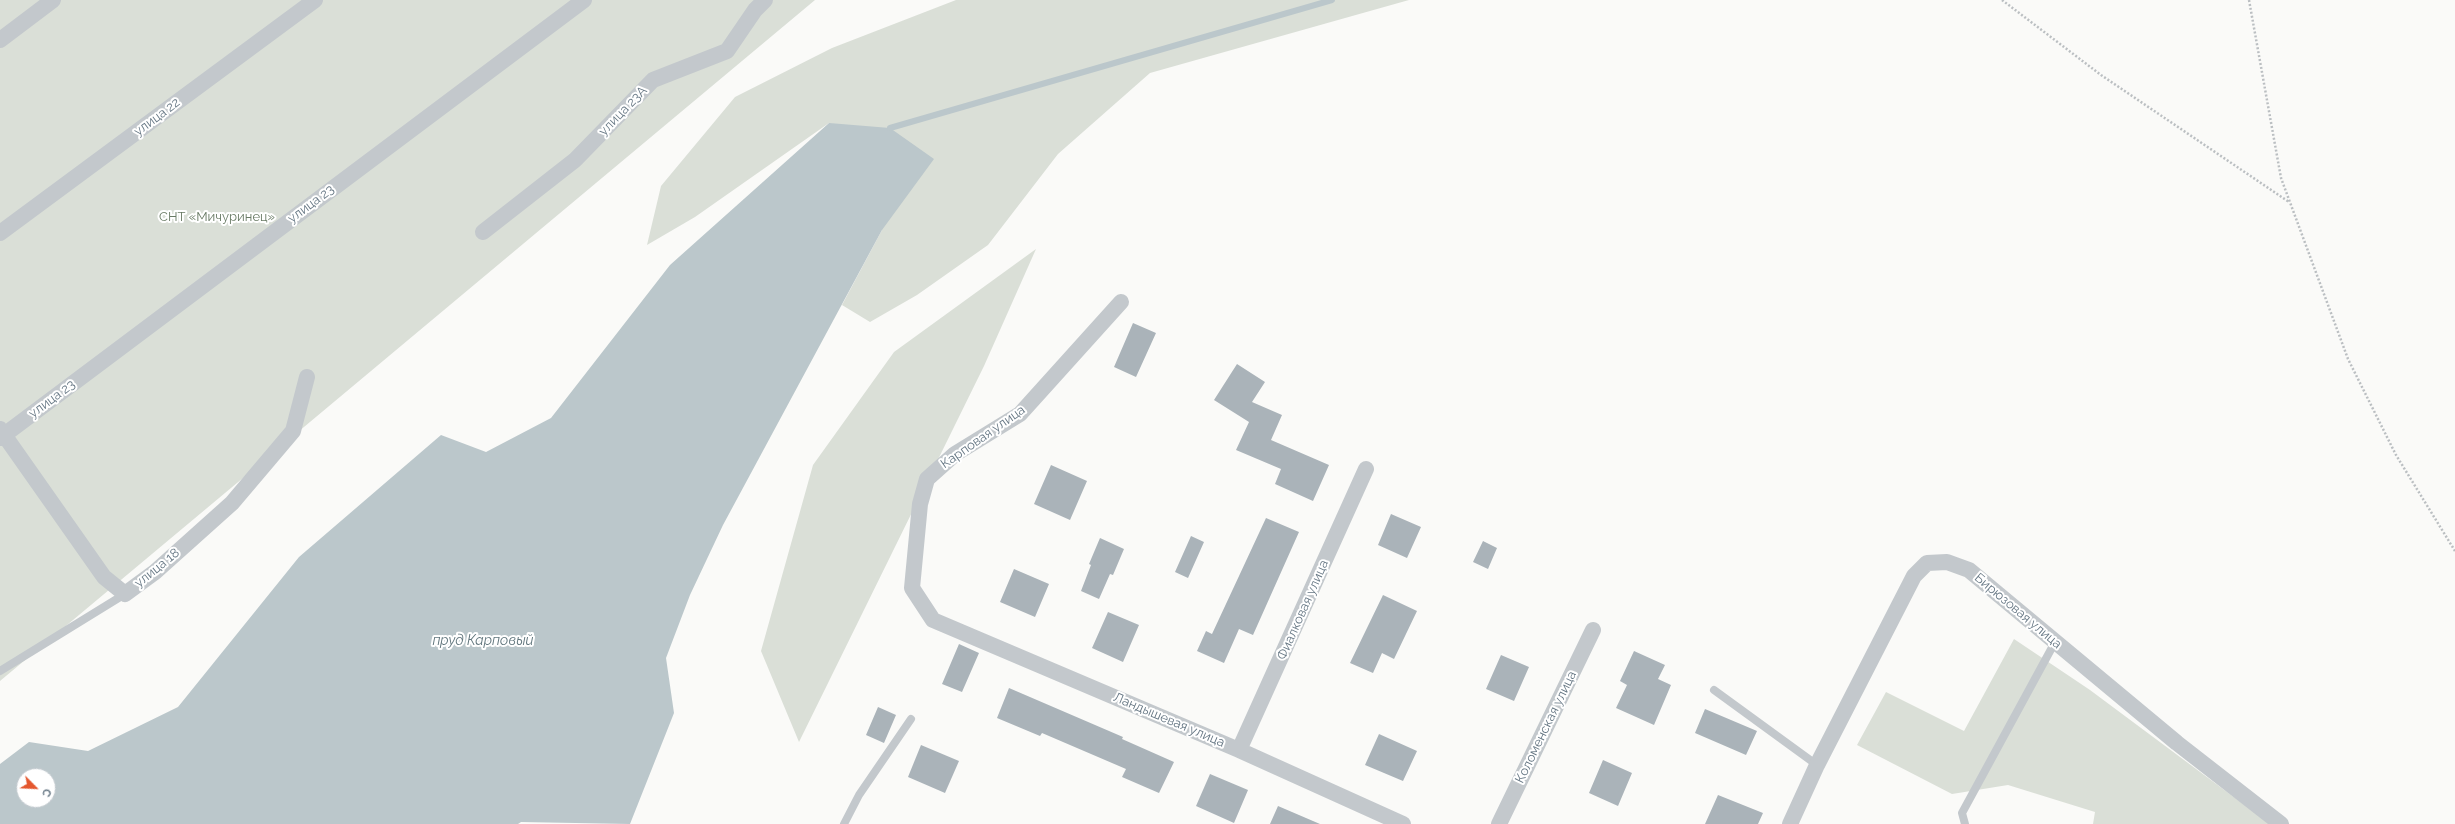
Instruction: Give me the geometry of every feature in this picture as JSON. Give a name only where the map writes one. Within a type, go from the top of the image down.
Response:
[{"type":"street","points":[[0,40],[53,0]]},
{"type":"street","name":"улица 22","points":[[0,233],[315,0]]},
{"type":"street","name":"улица 23","points":[[1,434],[584,0]]},
{"type":"street","name":"улица 23А","points":[[483,232],[575,160],[653,80],[726,50],[765,0]]},
{"type":"street","name":"Карповая улица","points":[[933,620],[912,588],[920,504],[927,479],[955,454],[1020,414],[1121,302]]},
{"type":"street","name":"улица 18","points":[[1,434],[104,577],[125,594],[155,572],[232,503],[293,431],[307,377]]},
{"type":"street","name":"Фиалковая улица","points":[[1239,750],[1366,469]]},
{"type":"street","name":"Бирюзовая улица","points":[[1790,824],[1817,765],[1914,576],[1926,564],[1947,562],[1968,570],[2177,743],[2281,824]]},
{"type":"street","name":"Ландышевая улица","points":[[933,620],[1239,750],[1403,824]]},
{"type":"street","name":"Коломенская улица","points":[[1498,824],[1593,630]]},
{"type":"lane","points":[[0,671],[125,594]]},
{"type":"lane","points":[[1965,824],[1962,813],[2056,642]]},
{"type":"lane","points":[[1714,690],[1817,765]]},
{"type":"lane","points":[[844,824],[859,795],[911,719]]},
{"type":"path","points":[[2002,0],[2101,75],[2289,202]]},
{"type":"path","points":[[2249,0],[2281,178],[2289,202],[2348,359],[2396,455],[2455,551]]},
{"type":"green space","name":"СНТ «Мичуринец»","points":[[0,0],[815,0],[0,681]]},
{"type":"green space","points":[[956,0],[1409,0],[1150,73],[1058,154],[988,245],[917,295],[870,322],[842,305],[882,230],[829,123],[695,217],[647,245],[661,186],[735,97],[832,48]]},
{"type":"green space","points":[[1036,249],[984,366],[799,742],[761,651],[813,465],[894,352]]},
{"type":"green space","points":[[2014,639],[2090,690],[2270,824],[2093,824],[2095,812],[2008,785],[1952,794],[1857,745],[1886,692],[1964,731]]},
{"type":"water","name":"пруд Карповый","points":[[829,123],[890,128],[934,159],[882,230],[723,525],[690,595],[666,658],[674,713],[630,824],[521,822],[518,824],[0,824],[0,764],[29,742],[88,751],[178,707],[299,557],[441,435],[486,452],[551,418],[670,265]]},
{"type":"building","points":[[1133,323],[1156,333],[1136,377],[1114,367]]},
{"type":"building","points":[[1237,364],[1265,382],[1252,402],[1282,415],[1271,440],[1329,465],[1313,501],[1275,484],[1281,469],[1236,450],[1249,422],[1214,400]]},
{"type":"building","points":[[1051,465],[1087,481],[1070,520],[1034,504]]},
{"type":"building","points":[[1391,514],[1421,527],[1407,558],[1378,545]]},
{"type":"building","points":[[1266,518],[1299,532],[1253,635],[1239,629],[1224,663],[1197,651],[1206,631],[1212,634]]},
{"type":"building","points":[[1191,536],[1204,542],[1188,578],[1175,572]]},
{"type":"building","points":[[1100,538],[1124,549],[1113,575],[1110,574],[1099,599],[1081,591],[1091,565],[1089,564]]},
{"type":"building","points":[[1483,541],[1497,548],[1488,569],[1473,562]]},
{"type":"building","points":[[1014,569],[1049,584],[1035,617],[1000,602]]},
{"type":"building","points":[[1383,595],[1417,611],[1394,659],[1382,653],[1373,673],[1350,663]]},
{"type":"building","points":[[1108,612],[1139,625],[1123,662],[1092,648]]},
{"type":"building","points":[[959,644],[979,653],[962,692],[942,684]]},
{"type":"building","points":[[1634,651],[1665,665],[1658,679],[1671,685],[1654,725],[1616,708],[1627,685],[1620,681]]},
{"type":"building","points":[[1501,655],[1529,667],[1514,701],[1486,689]]},
{"type":"building","points":[[1009,688],[1123,737],[1122,739],[1174,762],[1159,793],[1122,777],[1126,769],[1042,733],[1040,736],[997,718]]},
{"type":"building","points":[[878,707],[896,715],[884,743],[866,735]]},
{"type":"building","points":[[1705,709],[1757,731],[1746,755],[1695,733]]},
{"type":"building","points":[[1379,734],[1417,751],[1403,781],[1365,765]]},
{"type":"building","points":[[921,745],[959,761],[945,793],[908,777]]},
{"type":"building","points":[[1603,760],[1632,773],[1618,806],[1589,793]]},
{"type":"building","points":[[1210,774],[1248,790],[1234,823],[1196,806]]},
{"type":"building","points":[[1718,795],[1763,813],[1758,824],[1705,824]]},
{"type":"building","points":[[1278,806],[1320,824],[1270,824]]},
{"type":"waterway","points":[[890,128],[1332,0]]}]
